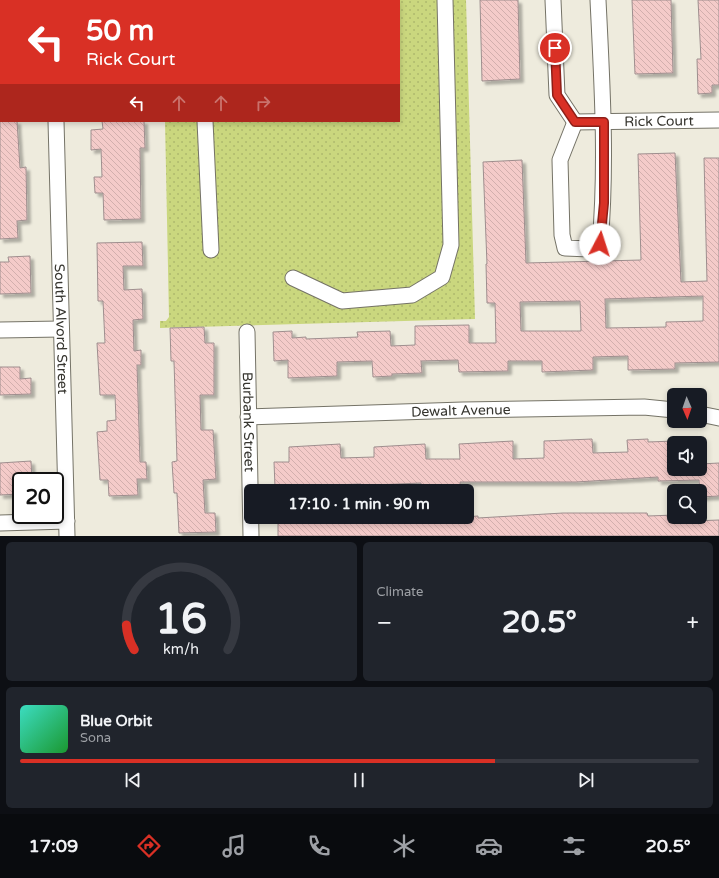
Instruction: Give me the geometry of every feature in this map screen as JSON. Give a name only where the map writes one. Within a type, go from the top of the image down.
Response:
[{"type":"street","points":[[293,278],[342,301],[412,295],[442,277],[451,245],[445,0]]},
{"type":"street","points":[[553,0],[557,95],[575,122],[560,160],[562,235],[565,248],[576,250],[590,249],[600,244],[604,203],[604,122],[598,0]]},
{"type":"street","name":"Rick Court","points":[[575,122],[719,120]]},
{"type":"street","name":"South Alvord Street","points":[[56,122],[67,529]]},
{"type":"street","points":[[205,122],[211,250]]},
{"type":"street","points":[[0,330],[61,329]]},
{"type":"street","name":"Burbank Street","points":[[247,332],[252,536]]},
{"type":"street","name":"Dewalt Avenue","points":[[248,417],[463,410],[644,407],[667,409]]},
{"type":"street","points":[[707,415],[719,418]]},
{"type":"street","points":[[0,523],[67,529]]},
{"type":"green space","points":[[400,0],[466,0],[475,319],[160,328],[160,321],[166,321],[169,317],[165,122],[400,122]]},
{"type":"building","points":[[480,0],[518,0],[520,79],[482,81]]},
{"type":"building","points":[[632,0],[671,0],[673,73],[635,74]]},
{"type":"building","points":[[698,0],[719,0],[719,85],[712,85],[712,93],[698,94],[697,59],[701,59]]},
{"type":"building","points":[[0,122],[17,122],[20,168],[26,167],[27,220],[17,221],[18,238],[0,239]]},
{"type":"building","points":[[102,122],[144,122],[145,148],[140,148],[141,219],[104,220],[103,193],[95,193],[94,177],[102,177],[101,149],[91,150],[91,130],[103,129]]},
{"type":"building","points":[[675,153],[681,282],[707,281],[704,158],[719,158],[719,362],[675,363],[675,369],[628,370],[628,356],[593,357],[593,370],[542,372],[542,361],[508,361],[508,371],[459,372],[458,360],[421,361],[422,373],[392,374],[392,376],[373,377],[372,361],[337,362],[337,376],[288,378],[288,360],[274,361],[273,332],[292,331],[292,338],[306,337],[306,339],[358,337],[357,332],[390,331],[391,346],[415,345],[415,326],[469,325],[469,343],[496,343],[495,303],[487,303],[483,162],[522,160],[526,263],[641,260],[638,154]],"holes":[[[703,296],[703,321],[666,322],[666,327],[606,328],[605,299]],[[580,301],[581,331],[521,331],[520,302]]]},
{"type":"building","points":[[142,242],[143,266],[123,266],[124,290],[142,289],[143,319],[133,320],[134,351],[141,350],[141,365],[137,365],[140,462],[146,462],[147,479],[137,479],[138,495],[109,496],[108,480],[100,480],[97,432],[107,431],[107,421],[116,420],[115,395],[100,395],[97,343],[105,343],[103,301],[98,301],[97,243]]},
{"type":"building","points":[[30,256],[31,293],[0,294],[0,262],[9,262],[8,257]]},
{"type":"building","points":[[204,327],[205,343],[214,343],[214,395],[200,395],[201,430],[213,430],[216,479],[203,480],[205,513],[215,513],[216,532],[179,533],[177,493],[174,493],[172,462],[177,461],[174,361],[171,361],[170,328]]},
{"type":"building","points":[[0,367],[20,367],[20,379],[31,378],[31,394],[0,395]]},
{"type":"building","points":[[592,439],[593,453],[628,452],[627,440],[648,439],[648,442],[667,441],[667,476],[707,476],[707,464],[719,463],[719,496],[707,497],[707,484],[699,484],[699,480],[658,481],[658,477],[576,482],[460,482],[460,484],[275,484],[274,462],[289,462],[289,447],[340,444],[341,458],[374,457],[374,447],[425,444],[426,459],[460,459],[459,444],[513,441],[513,459],[544,458],[544,441]]},
{"type":"building","points":[[31,461],[32,472],[12,472],[12,494],[0,495],[0,463]]},
{"type":"building","points":[[563,513],[647,513],[648,516],[667,515],[667,524],[707,524],[707,520],[719,520],[719,536],[278,536],[278,524],[474,524],[474,516],[478,516],[478,518]]},
{"type":"route","points":[[555,48],[557,95],[560,100],[575,122],[604,122],[604,203],[600,244]]}]
